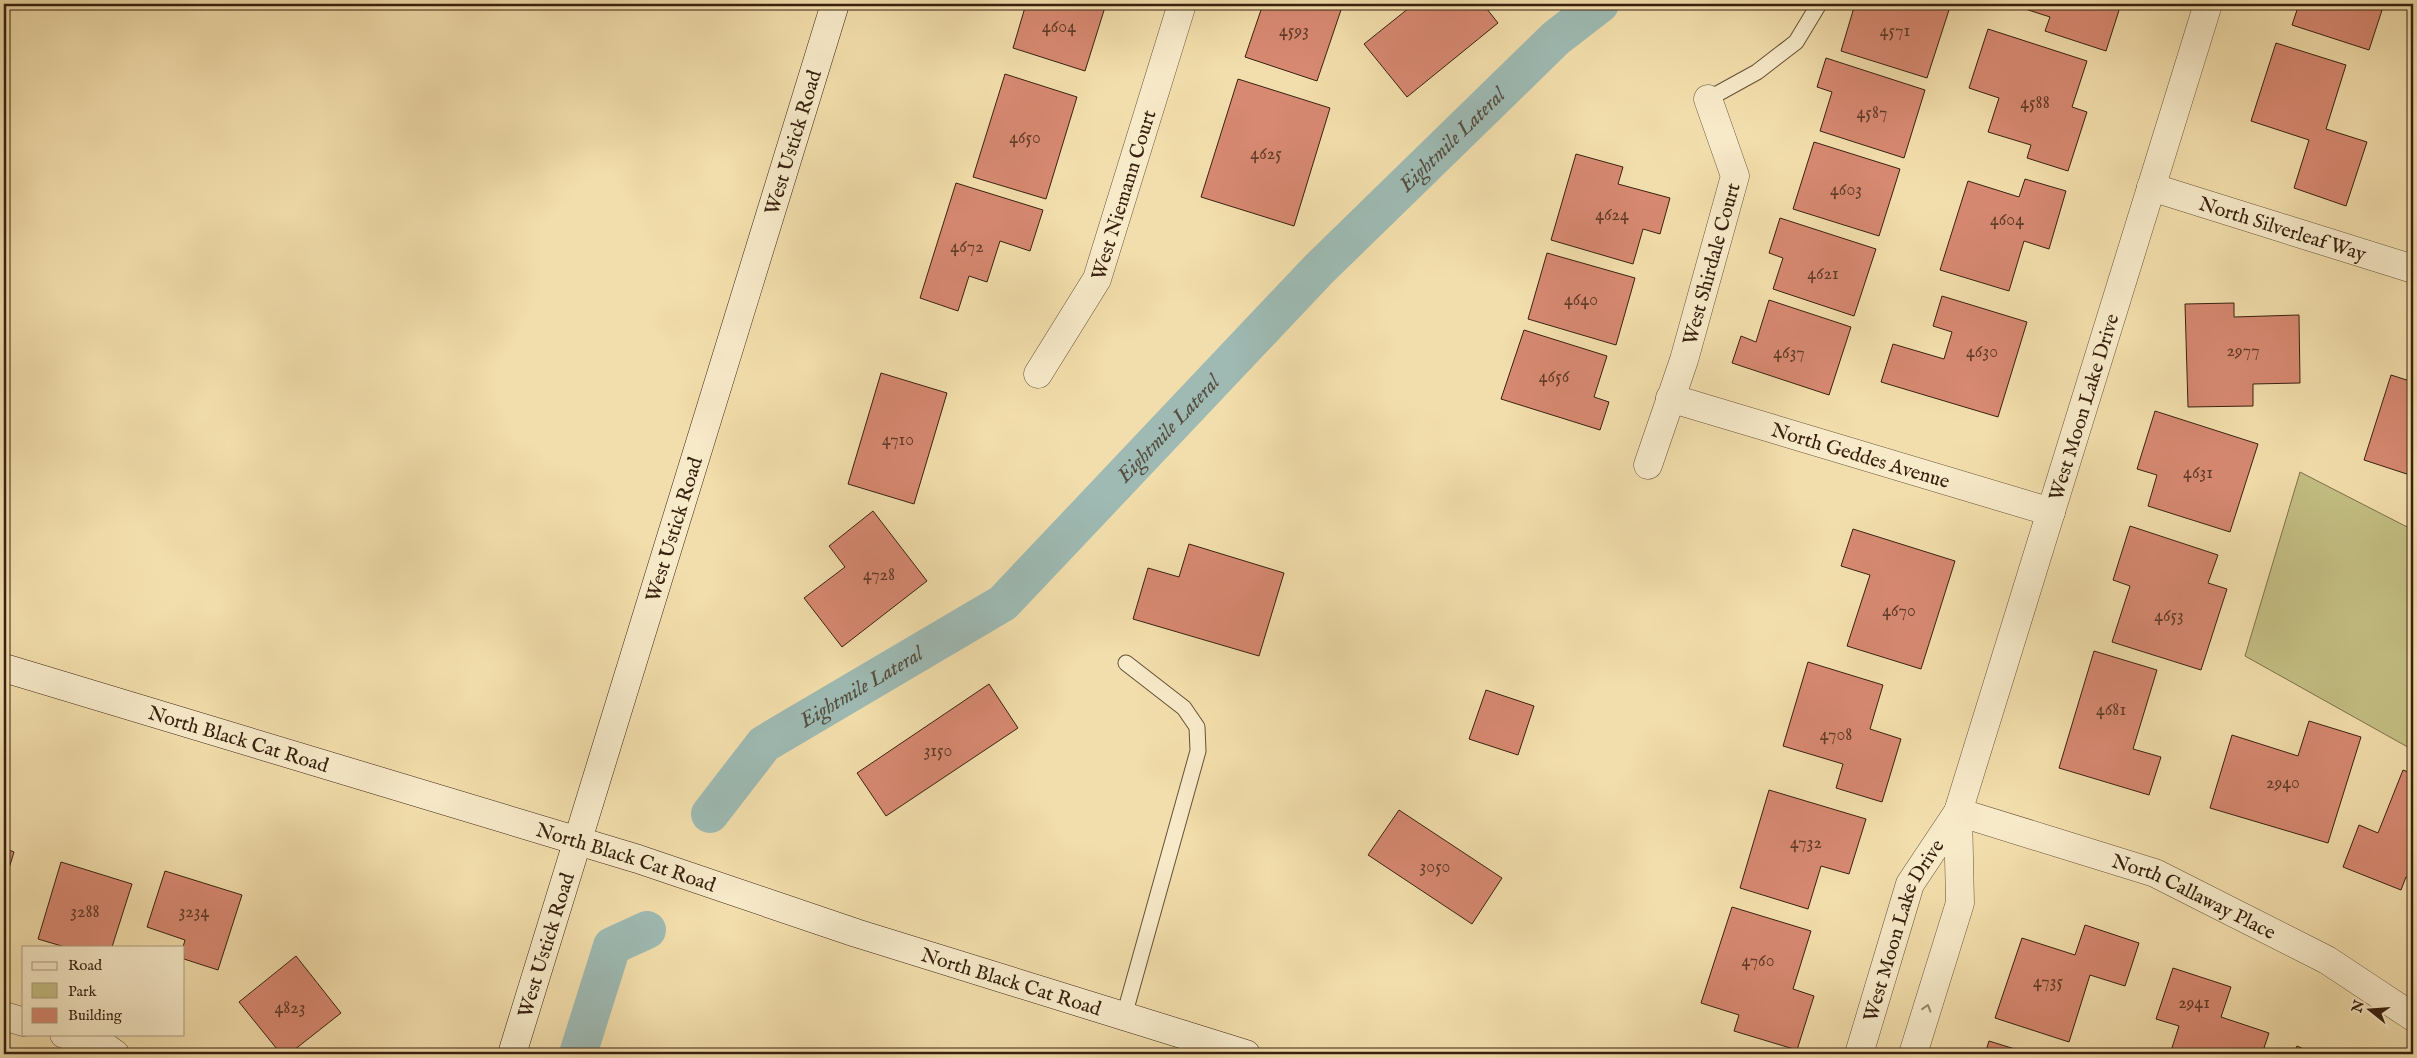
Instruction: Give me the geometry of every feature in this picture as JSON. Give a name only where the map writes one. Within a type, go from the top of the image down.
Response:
[{"type":"street","name":"West Ustick Road","points":[[512,1054],[835,4]]},
{"type":"street","name":"West Niemann Court","points":[[1038,374],[1097,279],[1182,4]]},
{"type":"street","name":"West Moon Lake Drive","points":[[1859,1054],[1910,884],[1958,812],[2208,4]]},
{"type":"street","name":"West Shirdale Court","points":[[1648,465],[1684,360],[1735,176],[1708,99]]},
{"type":"street","name":"North Silverleaf Way","points":[[2151,187],[2413,269]]},
{"type":"street","name":"North Geddes Avenue","points":[[1670,398],[2051,512]]},
{"type":"street","name":"North Black Cat Road","points":[[4,668],[577,842],[638,858],[856,933],[1246,1054]]},
{"type":"street","name":"West Moon Lake Drive","points":[[1913,1054],[1960,903],[1958,812]]},
{"type":"street","name":"North Callaway Place","points":[[1958,812],[2156,873],[2327,960],[2413,1018]]},
{"type":"street","points":[[4,1016],[22,1021]]},
{"type":"street","points":[[70,1036],[105,1047],[115,1054]]},
{"type":"lane","points":[[1708,99],[1756,72],[1796,42],[1819,4]]},
{"type":"lane","points":[[1124,1016],[1198,751],[1197,727],[1184,708],[1126,663]]},
{"type":"green space","points":[[2300,472],[2413,530],[2413,750],[2245,656]]},
{"type":"building","points":[[1026,4],[1106,4],[1085,71],[1013,48]]},
{"type":"building","points":[[1263,4],[1343,4],[1317,81],[1245,57]]},
{"type":"building","points":[[1414,4],[1483,4],[1498,23],[1407,97],[1364,44]]},
{"type":"building","points":[[1855,4],[1930,4],[1949,10],[1927,78],[1841,51]]},
{"type":"building","points":[[2020,4],[2121,4],[2106,51],[2045,31],[2050,17],[2019,7]]},
{"type":"building","points":[[2299,4],[2384,4],[2369,50],[2292,25]]},
{"type":"building","points":[[1988,29],[2087,61],[2072,107],[2087,112],[2068,171],[2027,158],[2031,145],[1988,132],[1999,98],[1969,88]]},
{"type":"building","points":[[2276,43],[2346,65],[2326,129],[2367,142],[2346,206],[2294,188],[2309,140],[2251,121]]},
{"type":"building","points":[[1826,58],[1925,90],[1904,158],[1820,131],[1832,92],[1817,87]]},
{"type":"building","points":[[1005,74],[1077,97],[1046,199],[973,177]]},
{"type":"building","points":[[1238,79],[1330,108],[1294,226],[1201,197]]},
{"type":"building","points":[[1814,142],[1900,169],[1879,236],[1793,209]]},
{"type":"building","points":[[1576,154],[1623,167],[1618,184],[1670,198],[1660,234],[1643,229],[1633,264],[1551,240]]},
{"type":"building","points":[[2025,179],[2066,191],[2049,249],[2024,241],[2009,291],[1940,270],[1968,181],[2019,197]]},
{"type":"building","points":[[956,183],[1043,210],[1030,251],[1000,241],[987,282],[969,276],[958,311],[920,298]]},
{"type":"building","points":[[1780,218],[1876,249],[1854,316],[1773,289],[1783,258],[1769,253]]},
{"type":"building","points":[[1547,253],[1635,278],[1616,345],[1528,319]]},
{"type":"building","points":[[1942,296],[2027,322],[1998,417],[1881,382],[1893,344],[1944,359],[1952,332],[1933,326]]},
{"type":"building","points":[[1769,300],[1851,327],[1829,395],[1732,363],[1741,336],[1756,342]]},
{"type":"building","points":[[2234,303],[2234,317],[2299,315],[2300,383],[2253,384],[2253,406],[2188,407],[2185,304]]},
{"type":"building","points":[[1524,330],[1607,356],[1594,397],[1609,402],[1600,430],[1501,399]]},
{"type":"building","points":[[881,373],[947,393],[914,504],[848,484]]},
{"type":"building","points":[[2391,375],[2413,382],[2413,476],[2364,460]]},
{"type":"building","points":[[2155,411],[2258,444],[2230,532],[2148,506],[2157,475],[2137,469]]},
{"type":"building","points":[[873,511],[927,581],[842,647],[804,598],[845,567],[829,546]]},
{"type":"building","points":[[2130,526],[2218,555],[2208,583],[2227,589],[2201,670],[2112,642],[2130,586],[2113,580]]},
{"type":"building","points":[[1853,529],[1955,561],[1921,669],[1847,646],[1870,575],[1841,566]]},
{"type":"building","points":[[1189,544],[1284,573],[1259,656],[1133,619],[1148,568],[1179,577]]},
{"type":"building","points":[[2094,651],[2157,670],[2133,749],[2161,757],[2149,795],[2059,768]]},
{"type":"building","points":[[1808,662],[1883,685],[1870,729],[1901,739],[1882,802],[1836,788],[1843,764],[1783,746]]},
{"type":"building","points":[[989,684],[1018,728],[886,816],[857,773]]},
{"type":"building","points":[[1486,690],[1534,706],[1518,755],[1469,739]]},
{"type":"building","points":[[2309,721],[2361,737],[2328,843],[2210,808],[2232,735],[2298,756]]},
{"type":"building","points":[[2403,770],[2413,774],[2413,879],[2406,877],[2401,890],[2343,867],[2359,825],[2378,833]]},
{"type":"building","points":[[1769,790],[1866,819],[1849,874],[1821,866],[1808,909],[1740,888]]},
{"type":"building","points":[[1399,810],[1502,878],[1472,924],[1368,855]]},
{"type":"building","points":[[4,848],[14,852],[4,885]]},
{"type":"building","points":[[61,862],[132,884],[112,946],[62,946],[38,939]]},
{"type":"building","points":[[165,871],[242,895],[218,970],[185,959],[185,946],[183,946],[185,940],[147,927]]},
{"type":"building","points":[[1732,907],[1811,931],[1793,989],[1814,996],[1797,1050],[1734,1031],[1739,1015],[1701,1003]]},
{"type":"building","points":[[2085,925],[2139,943],[2125,986],[2090,975],[2069,1042],[1995,1018],[2022,938],[2075,955]]},
{"type":"building","points":[[296,956],[341,1013],[289,1054],[281,1054],[239,1002]]},
{"type":"building","points":[[2173,968],[2231,987],[2221,1017],[2269,1033],[2262,1054],[2170,1054],[2179,1026],[2156,1019]]},
{"type":"building","points":[[1989,1041],[2031,1054],[1985,1054]]},
{"type":"building","points":[[2297,1046],[2315,1054],[2293,1054]]},
{"type":"waterway","name":"Eightmile Lateral","points":[[710,814],[764,744],[1003,603],[1319,269],[1556,38],[1600,4]]},
{"type":"waterway","name":"Eightmile Lateral","points":[[578,1054],[612,946],[647,930]]}]
